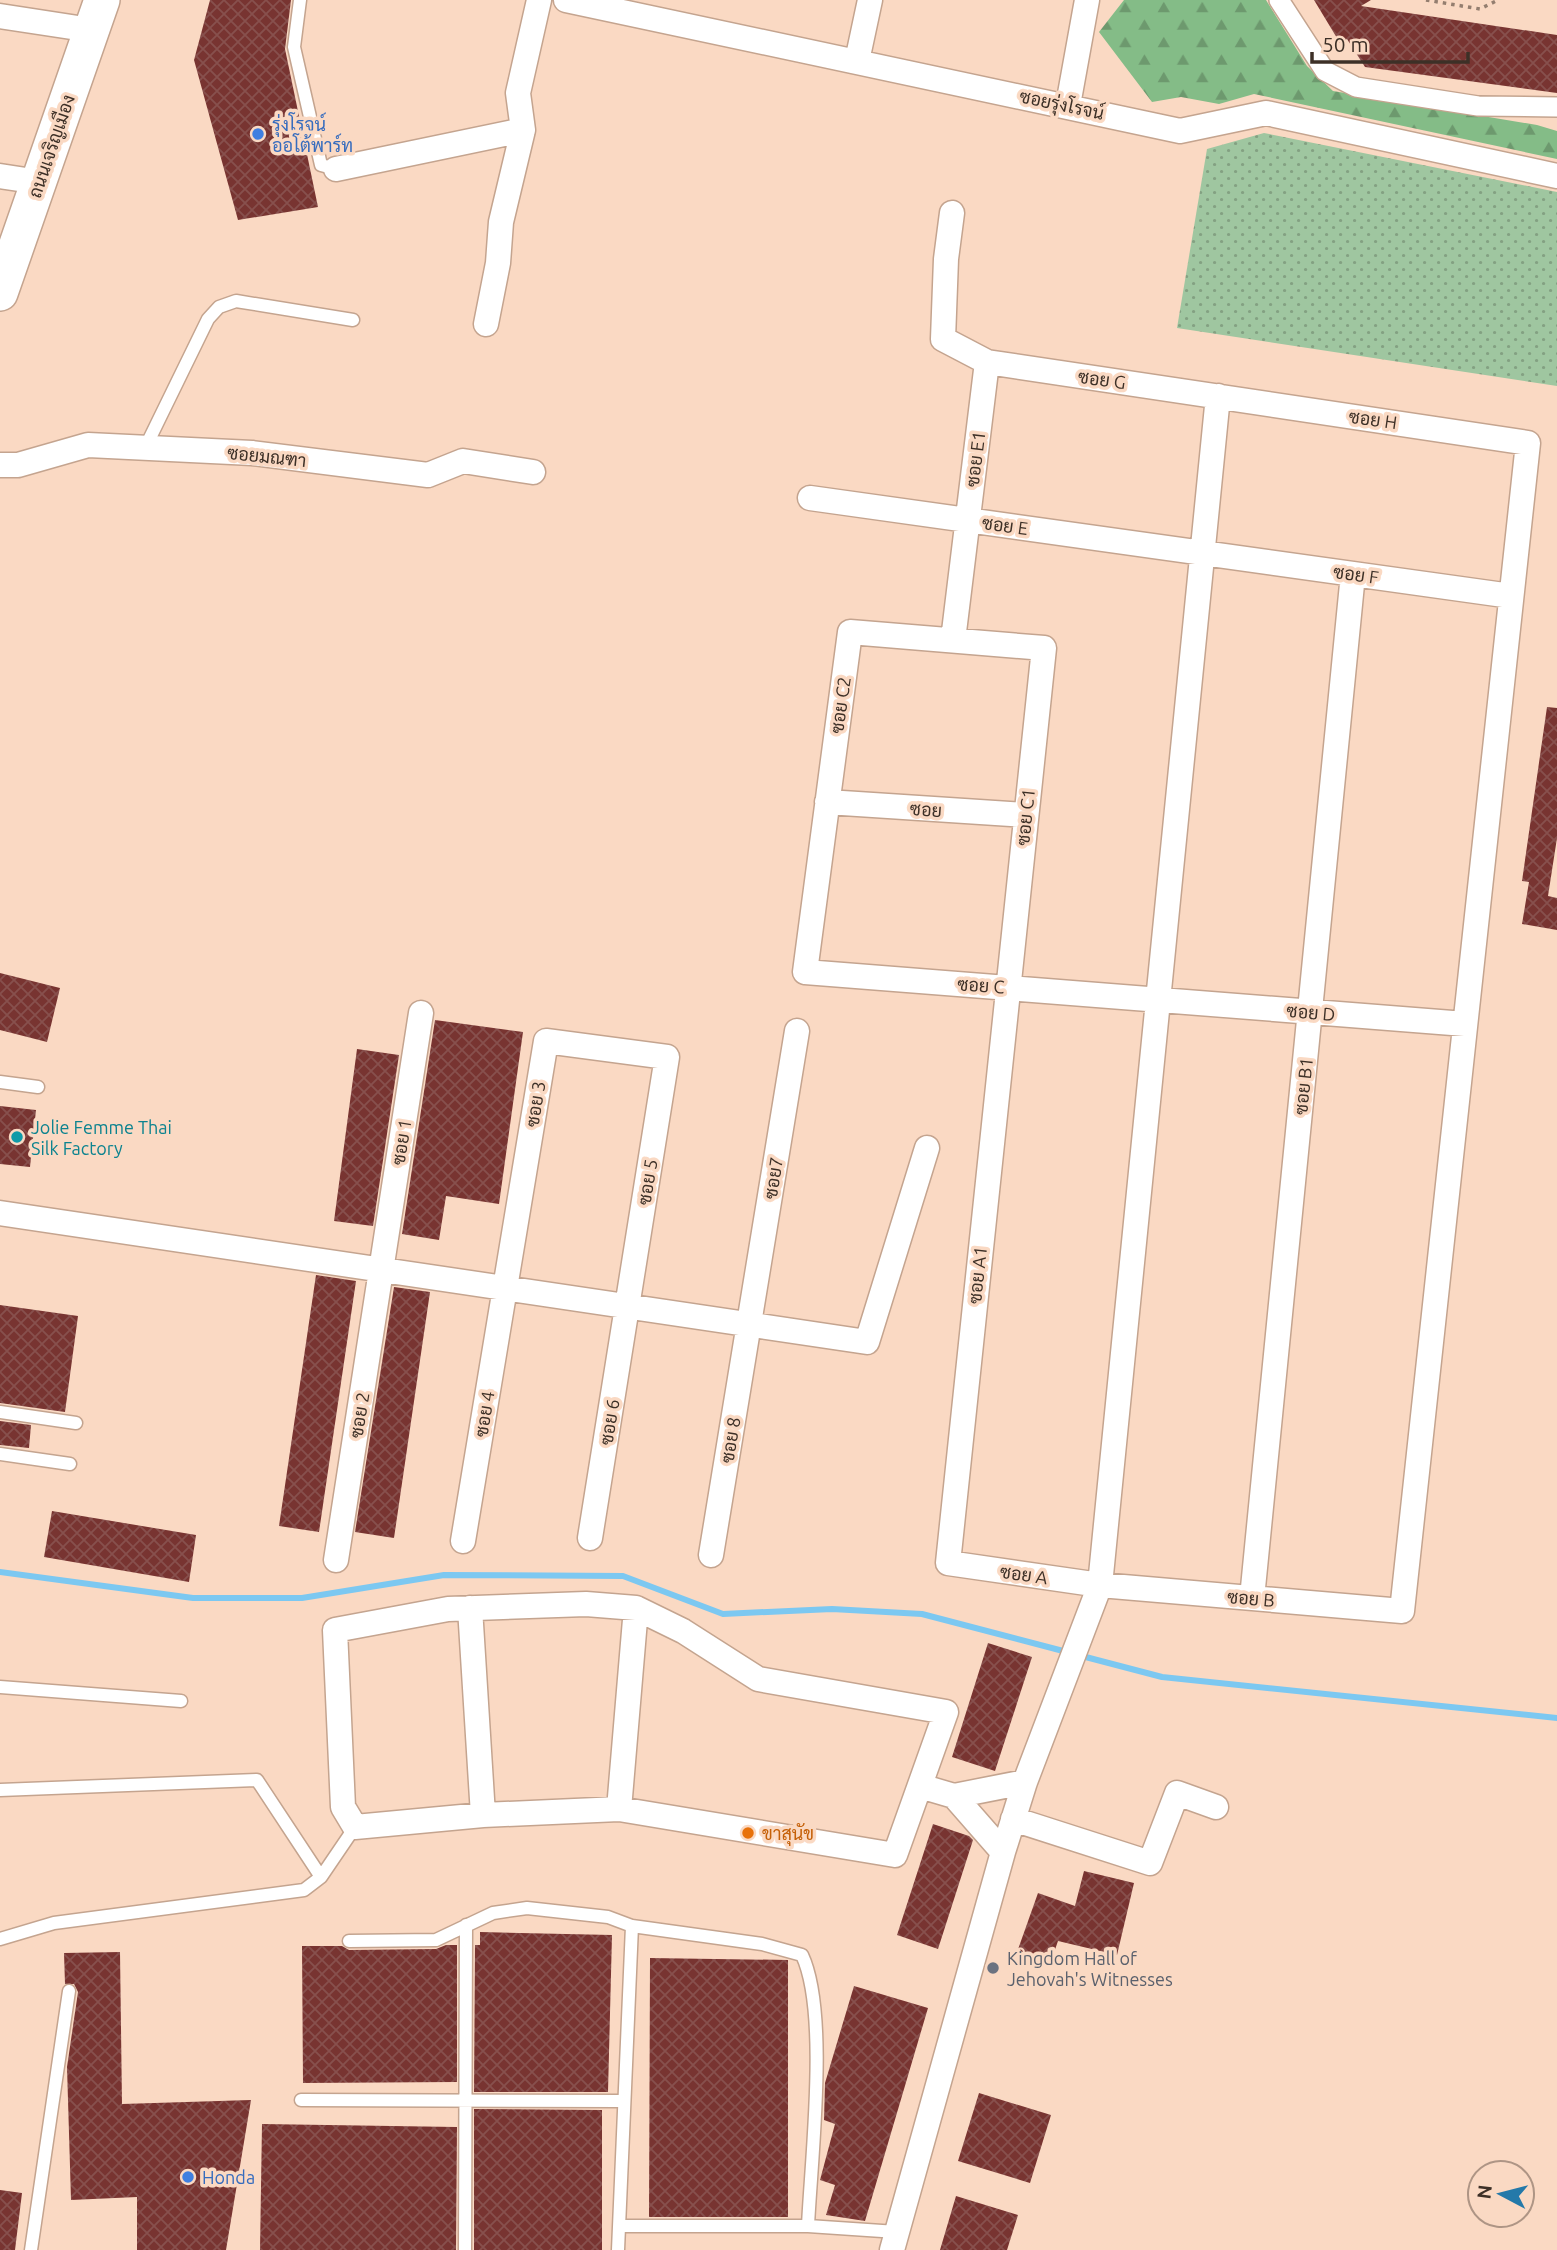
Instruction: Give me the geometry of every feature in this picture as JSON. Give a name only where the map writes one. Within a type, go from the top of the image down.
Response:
[{"type":"main road","name":"ถนนเจริญเมือง","points":[[0,293],[96,15]]},
{"type":"street","points":[[486,324],[498,263],[501,222],[523,130],[518,93],[539,0]]},
{"type":"street","name":"ซอยรุ่งโรจน์","points":[[566,0],[607,4],[1180,131],[1266,113],[1557,176]]},
{"type":"street","points":[[857,61],[870,0]]},
{"type":"street","points":[[1068,105],[1087,0]]},
{"type":"street","points":[[1279,0],[1325,71],[1356,87],[1478,106],[1557,107]]},
{"type":"street","points":[[0,16],[96,15]]},
{"type":"street","points":[[336,169],[523,130]]},
{"type":"street","points":[[0,176],[38,182]]},
{"type":"street","points":[[953,213],[946,259],[943,338],[986,362]]},
{"type":"street","name":"ซอย G","points":[[986,362],[1218,396]]},
{"type":"street","name":"ซอย E1","points":[[953,640],[986,362]]},
{"type":"street","points":[[895,2241],[1013,1819],[1100,1585],[1218,396]]},
{"type":"street","name":"ซอย H","points":[[1218,396],[1528,443],[1511,596]]},
{"type":"street","name":"ซอยมณฑา","points":[[0,465],[18,465],[88,445],[252,453],[428,475],[463,461],[533,472]]},
{"type":"street","name":"ซอย E","points":[[810,498],[1201,553]]},
{"type":"street","name":"ซอย F","points":[[1201,553],[1511,596]]},
{"type":"street","name":"ซอย B1","points":[[1252,1598],[1353,574]]},
{"type":"street","points":[[1465,1024],[1511,596]]},
{"type":"street","name":"ซอย C2","points":[[805,972],[850,632],[1044,648]]},
{"type":"street","name":"ซอย C1","points":[[1006,987],[1044,648]]},
{"type":"street","name":"ซอย","points":[[827,802],[1025,815]]},
{"type":"street","name":"ซอย C","points":[[805,972],[1157,999]]},
{"type":"street","name":"ซอย A1","points":[[948,1563],[1006,987]]},
{"type":"street","name":"ซอย D","points":[[1157,999],[1465,1024]]},
{"type":"street","name":"ซอย 1","points":[[381,1270],[421,1013]]},
{"type":"street","name":"ซอย B","points":[[1100,1585],[1402,1611],[1465,1024]]},
{"type":"street","name":"ซอย7","points":[[749,1325],[797,1031]]},
{"type":"street","name":"ซอย 3","points":[[505,1288],[546,1041],[667,1057]]},
{"type":"street","name":"ซอย 5","points":[[627,1307],[667,1057]]},
{"type":"street","points":[[0,1213],[867,1342],[927,1148]]},
{"type":"street","name":"ซอย 2","points":[[336,1560],[381,1270]]},
{"type":"street","name":"ซอย 4","points":[[463,1541],[505,1288]]},
{"type":"street","name":"ซอย 6","points":[[590,1538],[627,1307]]},
{"type":"street","name":"ซอย 8","points":[[712,1555],[749,1325]]},
{"type":"street","name":"ซอย A","points":[[948,1563],[1100,1585]]},
{"type":"street","points":[[586,1605],[636,1608],[683,1631],[758,1679],[946,1712],[895,1855],[619,1808],[483,1815],[355,1827],[343,1807],[335,1630],[448,1609],[470,1608],[586,1605]]},
{"type":"street","points":[[470,1608],[483,1815]]},
{"type":"street","points":[[619,1808],[636,1608]]},
{"type":"street","points":[[920,1786],[954,1796],[1025,1783]]},
{"type":"street","points":[[1013,1819],[1150,1863],[1177,1793],[1216,1807]]},
{"type":"street","points":[[954,1796],[1003,1852]]},
{"type":"lane","points":[[300,0],[294,47],[299,76],[321,165],[336,169]]},
{"type":"lane","points":[[146,446],[208,319],[219,307],[236,300],[354,320]]},
{"type":"lane","points":[[0,1082],[38,1087]]},
{"type":"lane","points":[[0,1412],[76,1423]]},
{"type":"lane","points":[[0,1454],[70,1464]]},
{"type":"lane","points":[[0,1687],[181,1701]]},
{"type":"lane","points":[[0,1790],[257,1780],[321,1877]]},
{"type":"lane","points":[[0,1936],[54,1923],[304,1890],[321,1877],[355,1827]]},
{"type":"lane","points":[[349,1941],[436,1940],[493,1913],[527,1908],[608,1917],[632,1926],[762,1944],[802,1955],[810,1974],[815,2049],[808,2226]]},
{"type":"lane","points":[[465,2250],[466,1925]]},
{"type":"lane","points":[[618,2250],[632,1926]]},
{"type":"lane","points":[[31,2250],[69,1991]]},
{"type":"lane","points":[[301,2101],[624,2101]]},
{"type":"lane","points":[[619,2226],[808,2226],[895,2241]]},
{"type":"path","points":[[1426,0],[1480,9],[1498,0]]},
{"type":"green space","points":[[1124,0],[1266,0],[1307,66],[1333,91],[1537,125],[1557,131],[1557,159],[1254,94],[1219,104],[1181,97],[1152,102],[1099,32]]},
{"type":"green space","points":[[1264,133],[1557,192],[1557,386],[1177,328],[1207,149]]},
{"type":"building","name":"รุ่งโรจน์ ออโต้พาร์ท","points":[[210,0],[291,0],[285,49],[318,207],[238,220],[194,60]]},
{"type":"building","points":[[1314,0],[1371,0],[1361,6],[1557,35],[1557,93],[1365,67],[1347,39],[1340,43]]},
{"type":"building","points":[[1547,707],[1557,708],[1557,838],[1548,896],[1557,898],[1557,930],[1522,924],[1529,882],[1522,881]]},
{"type":"building","points":[[0,973],[60,988],[47,1042],[0,1030]]},
{"type":"building","points":[[435,1020],[523,1032],[499,1204],[446,1196],[439,1240],[402,1234]]},
{"type":"building","points":[[357,1049],[399,1055],[373,1226],[334,1221]]},
{"type":"building","name":"Jolie Femme Thai Silk Factory","points":[[0,1106],[36,1110],[30,1167],[0,1164]]},
{"type":"building","points":[[316,1275],[356,1281],[319,1532],[279,1526]]},
{"type":"building","points":[[394,1287],[430,1292],[394,1538],[355,1532]]},
{"type":"building","points":[[0,1305],[78,1316],[65,1412],[0,1403]]},
{"type":"building","points":[[0,1421],[31,1425],[29,1448],[0,1445]]},
{"type":"building","points":[[52,1511],[196,1535],[189,1582],[44,1557]]},
{"type":"building","points":[[988,1643],[1032,1657],[995,1771],[952,1757]]},
{"type":"building","points":[[933,1824],[969,1836],[973,1840],[938,1949],[897,1935]]},
{"type":"building","points":[[1084,1871],[1134,1883],[1117,1955],[1058,1941],[1049,1967],[1016,1955],[1038,1893],[1075,1906]]},
{"type":"building","points":[[480,1932],[612,1935],[608,2092],[474,2092],[475,1945],[480,1945]]},
{"type":"building","points":[[457,1945],[457,2082],[303,2083],[302,1946],[342,1946],[349,1950],[436,1949]]},
{"type":"building","points":[[120,1952],[122,2104],[251,2100],[226,2250],[137,2250],[137,2197],[71,2200],[67,2067],[78,1992],[74,1984],[65,1984],[64,1953]]},
{"type":"building","points":[[650,1958],[788,1960],[788,2217],[649,2217]]},
{"type":"building","points":[[854,1986],[928,2008],[865,2221],[826,2215],[835,2185],[820,2180],[835,2124],[824,2120],[825,2083]]},
{"type":"building","points":[[979,2093],[1051,2115],[1030,2183],[958,2161]]},
{"type":"building","points":[[474,2109],[602,2110],[602,2250],[474,2250]]},
{"type":"building","points":[[262,2124],[457,2127],[456,2250],[260,2250]]},
{"type":"building","points":[[0,2190],[22,2193],[15,2250],[0,2250]]},
{"type":"building","points":[[956,2196],[1018,2215],[1007,2250],[940,2250]]},
{"type":"waterway","points":[[0,1572],[193,1598],[302,1598],[444,1575],[623,1576],[723,1614],[832,1609],[922,1614],[1067,1652]]},
{"type":"waterway","points":[[1078,1655],[1162,1677],[1557,1718]]},
{"type":"place","name":"รุ่งโรจน์ ออโต้พาร์ท","points":[[258,134]]},
{"type":"place","name":"Jolie Femme Thai Silk Factory","points":[[17,1137]]},
{"type":"place","name":"ขาสุนัข","points":[[748,1833]]},
{"type":"place","name":"Kingdom Hall of Jehovah's Witnesses","points":[[993,1968]]},
{"type":"place","name":"Honda","points":[[188,2177]]}]
